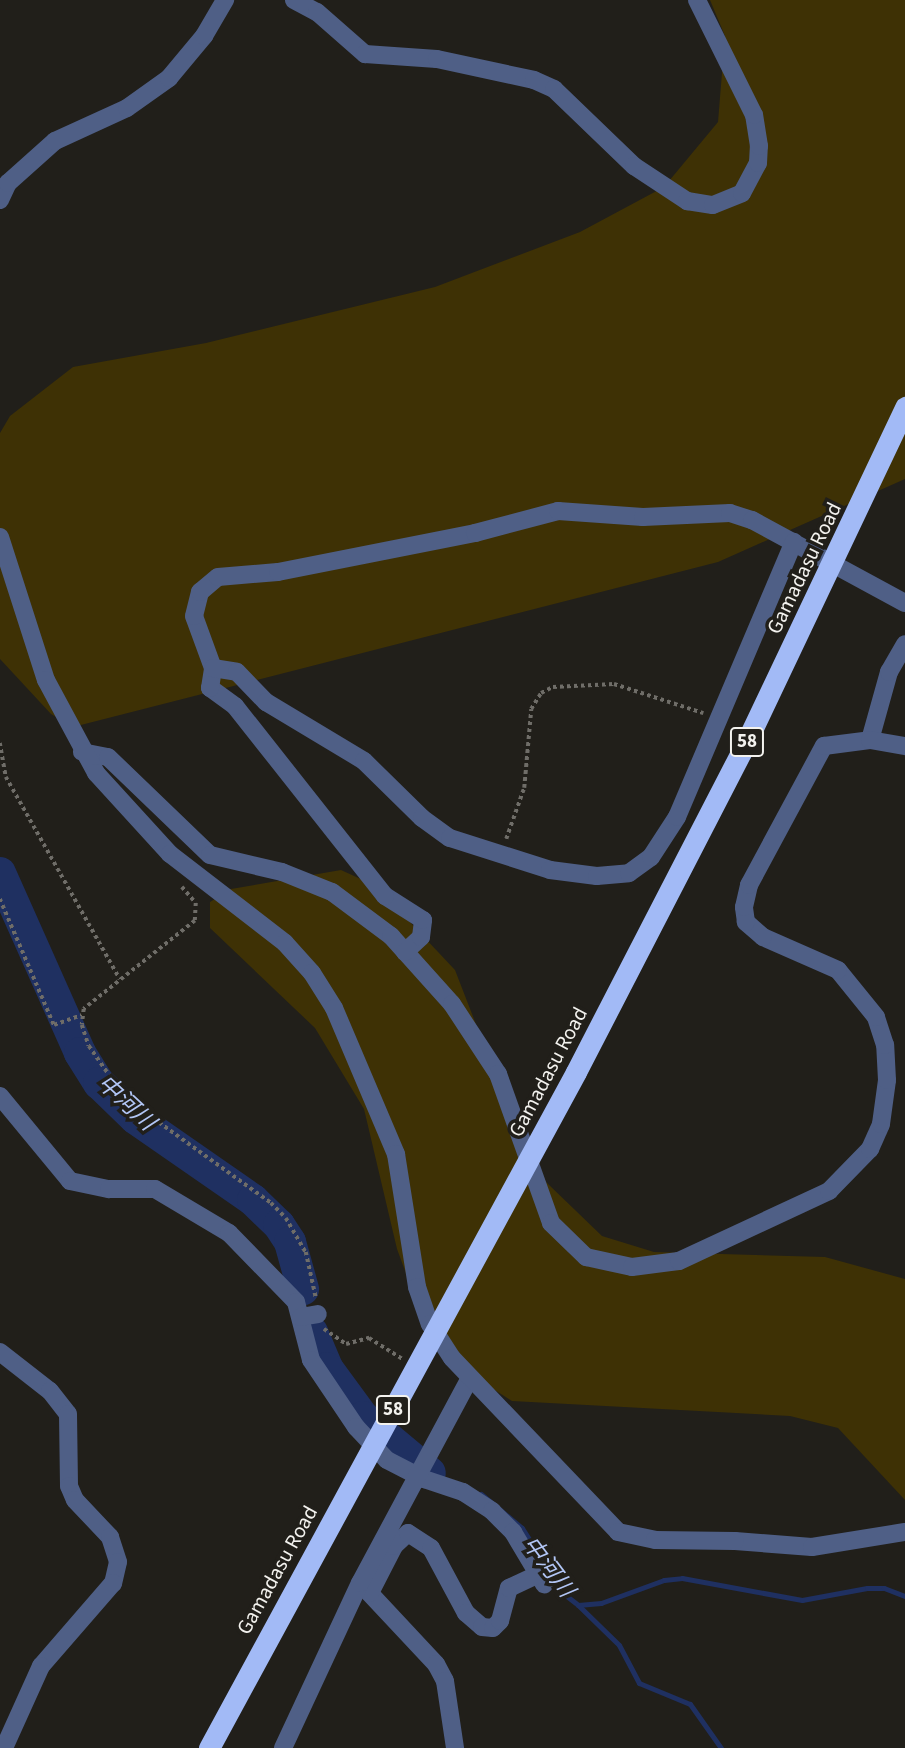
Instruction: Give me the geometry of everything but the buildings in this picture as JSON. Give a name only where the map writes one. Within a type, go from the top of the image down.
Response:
[{"type":"highway","name":"Gamadasu Road","points":[[209,1748],[576,1072],[742,751],[905,407]]},
{"type":"street","points":[[0,200],[4,180],[55,141],[150,94],[188,57],[225,0]]},
{"type":"street","points":[[294,0],[317,12],[365,54],[437,59],[534,80],[554,89],[634,166],[687,201],[713,205],[742,193],[758,163],[759,146],[754,115],[697,0]]},
{"type":"street","points":[[405,952],[421,937],[423,920],[385,896],[234,706],[210,688],[213,668],[194,617],[200,592],[218,577],[278,572],[475,533],[558,511],[643,517],[730,513],[797,543],[905,603]]},
{"type":"street","points":[[0,537],[46,680],[82,752],[140,825],[202,880],[266,926],[319,985],[396,1154],[417,1287],[430,1324],[469,1380],[618,1532],[654,1540],[735,1541],[812,1547],[905,1532]]},
{"type":"street","points":[[213,668],[237,672],[266,702],[364,761],[435,830],[498,855],[550,870],[614,877],[642,867],[677,817],[797,543]]},
{"type":"street","points":[[870,740],[890,673],[905,644]]},
{"type":"street","points":[[82,752],[108,757],[210,855],[282,872],[332,892],[371,918],[452,1004],[487,1056],[517,1120],[543,1208],[565,1240],[586,1257],[632,1267],[679,1261],[829,1191],[870,1149],[881,1124],[887,1080],[885,1045],[876,1017],[838,970],[763,937],[746,922],[744,907],[748,885],[824,746],[870,740],[905,746]]},
{"type":"street","points":[[0,1096],[70,1181],[109,1189],[144,1186],[197,1211],[253,1256],[309,1315],[311,1360],[356,1427],[387,1460],[424,1479],[463,1492],[492,1511],[513,1532],[541,1579],[509,1588],[500,1620],[493,1628],[482,1627],[466,1613],[431,1548],[408,1533],[394,1546],[365,1588]]},
{"type":"street","points":[[0,1352],[50,1391],[68,1414],[69,1486],[75,1500],[110,1537],[118,1562],[113,1583],[41,1666],[4,1748]]},
{"type":"street","points":[[283,1748],[365,1588],[400,1506],[469,1380]]},
{"type":"street","points":[[365,1588],[436,1664],[445,1681],[455,1748]]},
{"type":"path","points":[[498,855],[516,819],[524,788],[531,709],[541,693],[553,687],[614,684],[721,719]]},
{"type":"path","points":[[0,743],[6,777],[120,979]]},
{"type":"path","points":[[0,899],[54,1025],[81,1015],[120,979],[195,920],[196,903],[174,880]]},
{"type":"path","points":[[81,1015],[99,1065],[125,1098],[286,1218],[306,1252],[309,1315],[337,1341],[346,1344],[369,1338],[407,1362]]},
{"type":"shaded area","points":[[710,0],[905,0],[905,479],[718,562],[73,727],[51,714],[0,659],[0,433],[10,416],[73,367],[206,343],[435,287],[580,232],[664,187],[718,122],[725,36]]},
{"type":"shaded area","points":[[341,870],[376,886],[455,970],[496,1076],[546,1182],[602,1236],[654,1252],[825,1257],[905,1279],[905,1500],[838,1428],[790,1416],[512,1401],[460,1368],[425,1325],[397,1249],[364,1109],[315,1028],[210,928],[210,902],[231,889]]},
{"type":"waterway","name":"中河川","points":[[0,873],[80,1053],[99,1083],[135,1118],[253,1200],[279,1225],[290,1242],[303,1289]]},
{"type":"waterway","name":"中河川","points":[[312,1332],[327,1368],[363,1417],[430,1473]]},
{"type":"waterway","name":"中河川","points":[[481,1494],[522,1528],[564,1594],[578,1605],[601,1603],[664,1580],[682,1578],[802,1600],[867,1588],[884,1588],[905,1596]]},
{"type":"waterway","points":[[578,1605],[619,1645],[639,1683],[690,1704],[721,1748]]}]
